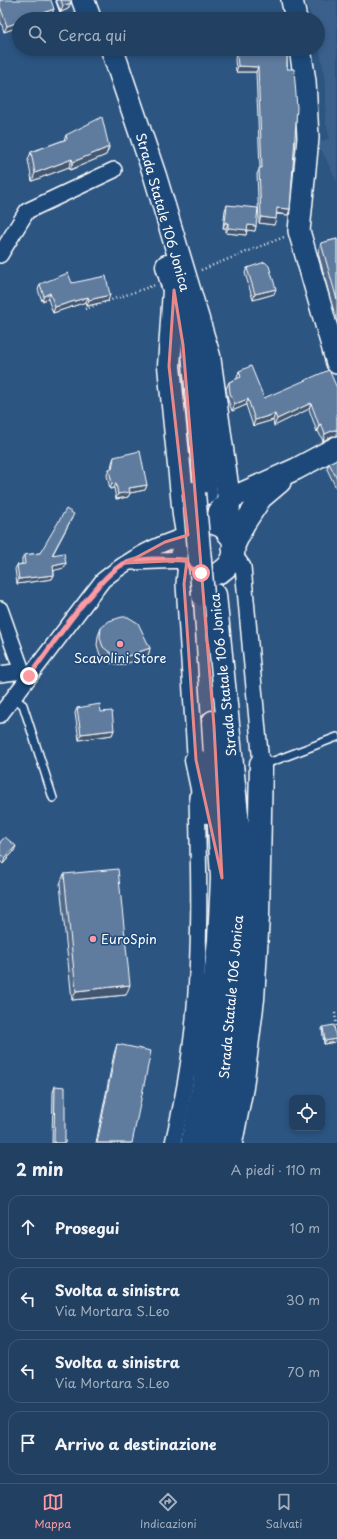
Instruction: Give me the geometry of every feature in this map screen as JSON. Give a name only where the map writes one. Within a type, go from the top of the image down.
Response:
[{"type":"main road","name":"Strada Statale 106 Jonica","points":[[102,56],[142,179],[179,283]]},
{"type":"main road","name":"Strada Statale 106 Jonica","points":[[114,56],[155,176],[179,283],[209,595],[240,844],[238,942],[223,1087],[212,1143]]},
{"type":"main road","points":[[179,283],[209,356],[229,499],[226,539]]},
{"type":"main road","points":[[179,283],[169,366],[186,534]]},
{"type":"main road","name":"Strada Statale 106 Jonica","points":[[192,1143],[204,1083],[210,1032],[219,940],[222,878],[209,595]]},
{"type":"main road","points":[[196,760],[222,878]]},
{"type":"main road","points":[[231,1143],[242,1087],[253,999],[258,916],[261,764]]},
{"type":"street","points":[[292,0],[295,12]]},
{"type":"street","points":[[301,56],[305,81],[308,138],[299,231],[337,363]]},
{"type":"street","points":[[0,255],[27,211],[114,170]]},
{"type":"street","points":[[229,499],[296,469],[337,448]]},
{"type":"street","points":[[226,539],[244,524],[261,498],[296,469]]},
{"type":"street","points":[[0,715],[14,697],[26,673],[103,580],[126,563],[165,542],[186,534],[200,524],[226,539],[243,566],[261,764]]},
{"type":"street","points":[[186,534],[182,548],[186,561],[190,568],[201,573],[213,574],[224,568],[232,558],[226,539]]},
{"type":"street","points":[[126,563],[164,559],[186,561]]},
{"type":"street","points":[[173,1143],[186,1078],[193,1029],[199,877],[196,760],[184,584],[186,561]]},
{"type":"street","points":[[0,609],[26,673]]},
{"type":"street","points":[[0,674],[26,673]]},
{"type":"lane","points":[[51,0],[55,12]]},
{"type":"lane","points":[[14,697],[22,705],[53,798]]},
{"type":"lane","points":[[261,764],[271,762],[337,737]]},
{"type":"path","points":[[85,309],[179,283],[299,231]]},
{"type":"path","points":[[335,1013],[337,1029]]},
{"type":"highlighted area","points":[[174,290],[183,345],[214,726],[222,878],[196,760],[184,584],[187,560],[126,563],[165,542],[188,535],[169,366]]},
{"type":"shaded area","points":[[305,0],[337,0],[337,182],[318,143],[330,138],[325,120],[326,102],[324,72],[321,56],[325,56],[325,12],[309,12]]},
{"type":"building","points":[[0,0],[51,0],[54,9],[46,12],[12,12],[12,24],[7,26],[0,6]]},
{"type":"building","points":[[61,0],[69,0],[71,3],[63,6]]},
{"type":"building","points":[[237,56],[287,56],[287,69],[294,69],[297,108],[290,209],[277,208],[276,219],[261,217],[259,168],[262,168],[258,67],[238,66]]},
{"type":"building","points":[[102,117],[109,147],[73,162],[72,159],[35,173],[31,152],[67,139],[66,135]]},
{"type":"building","points":[[227,205],[258,208],[256,226],[248,225],[247,230],[228,228],[228,223],[225,223]]},
{"type":"building","points":[[337,239],[337,300],[321,243]]},
{"type":"building","points":[[265,262],[269,266],[276,289],[255,294],[247,268]]},
{"type":"building","points":[[68,273],[72,283],[106,276],[110,295],[89,300],[88,297],[55,307],[50,293],[44,296],[40,284]]},
{"type":"building","points":[[251,366],[264,398],[329,370],[337,388],[337,430],[325,434],[321,424],[319,425],[311,403],[277,419],[275,414],[255,420],[248,399],[235,404],[230,393],[229,382],[241,377],[239,371]]},
{"type":"building","points":[[140,451],[147,485],[129,488],[130,492],[118,494],[116,483],[112,484],[109,469],[112,469],[114,457]]},
{"type":"building","points":[[337,459],[337,479],[329,463]]},
{"type":"building","points":[[66,509],[74,514],[52,555],[64,553],[66,563],[53,566],[54,575],[19,579],[17,565],[25,564],[24,555],[40,553]]},
{"type":"building","points":[[122,617],[128,617],[138,623],[150,648],[125,657],[113,655],[103,647],[100,638],[101,628],[109,621]]},
{"type":"building","points":[[100,704],[101,712],[112,711],[114,730],[81,734],[77,708]]},
{"type":"building","points":[[5,837],[16,846],[5,858],[0,854],[0,842]]},
{"type":"building","name":"EuroSpin","points":[[118,869],[130,985],[76,991],[64,874]]},
{"type":"building","points":[[334,1025],[336,1039],[325,1041],[323,1027]]},
{"type":"building","points":[[117,1044],[151,1051],[132,1143],[97,1143]]},
{"type":"building","points":[[55,1086],[65,1087],[65,1143],[54,1143]]},
{"type":"place","name":"Scavolini Store","points":[[120,644]]},
{"type":"place","name":"EuroSpin","points":[[93,939]]},
{"type":"route","points":[[29,676],[103,580],[126,563],[164,559],[185,560],[190,568],[201,573]]}]
